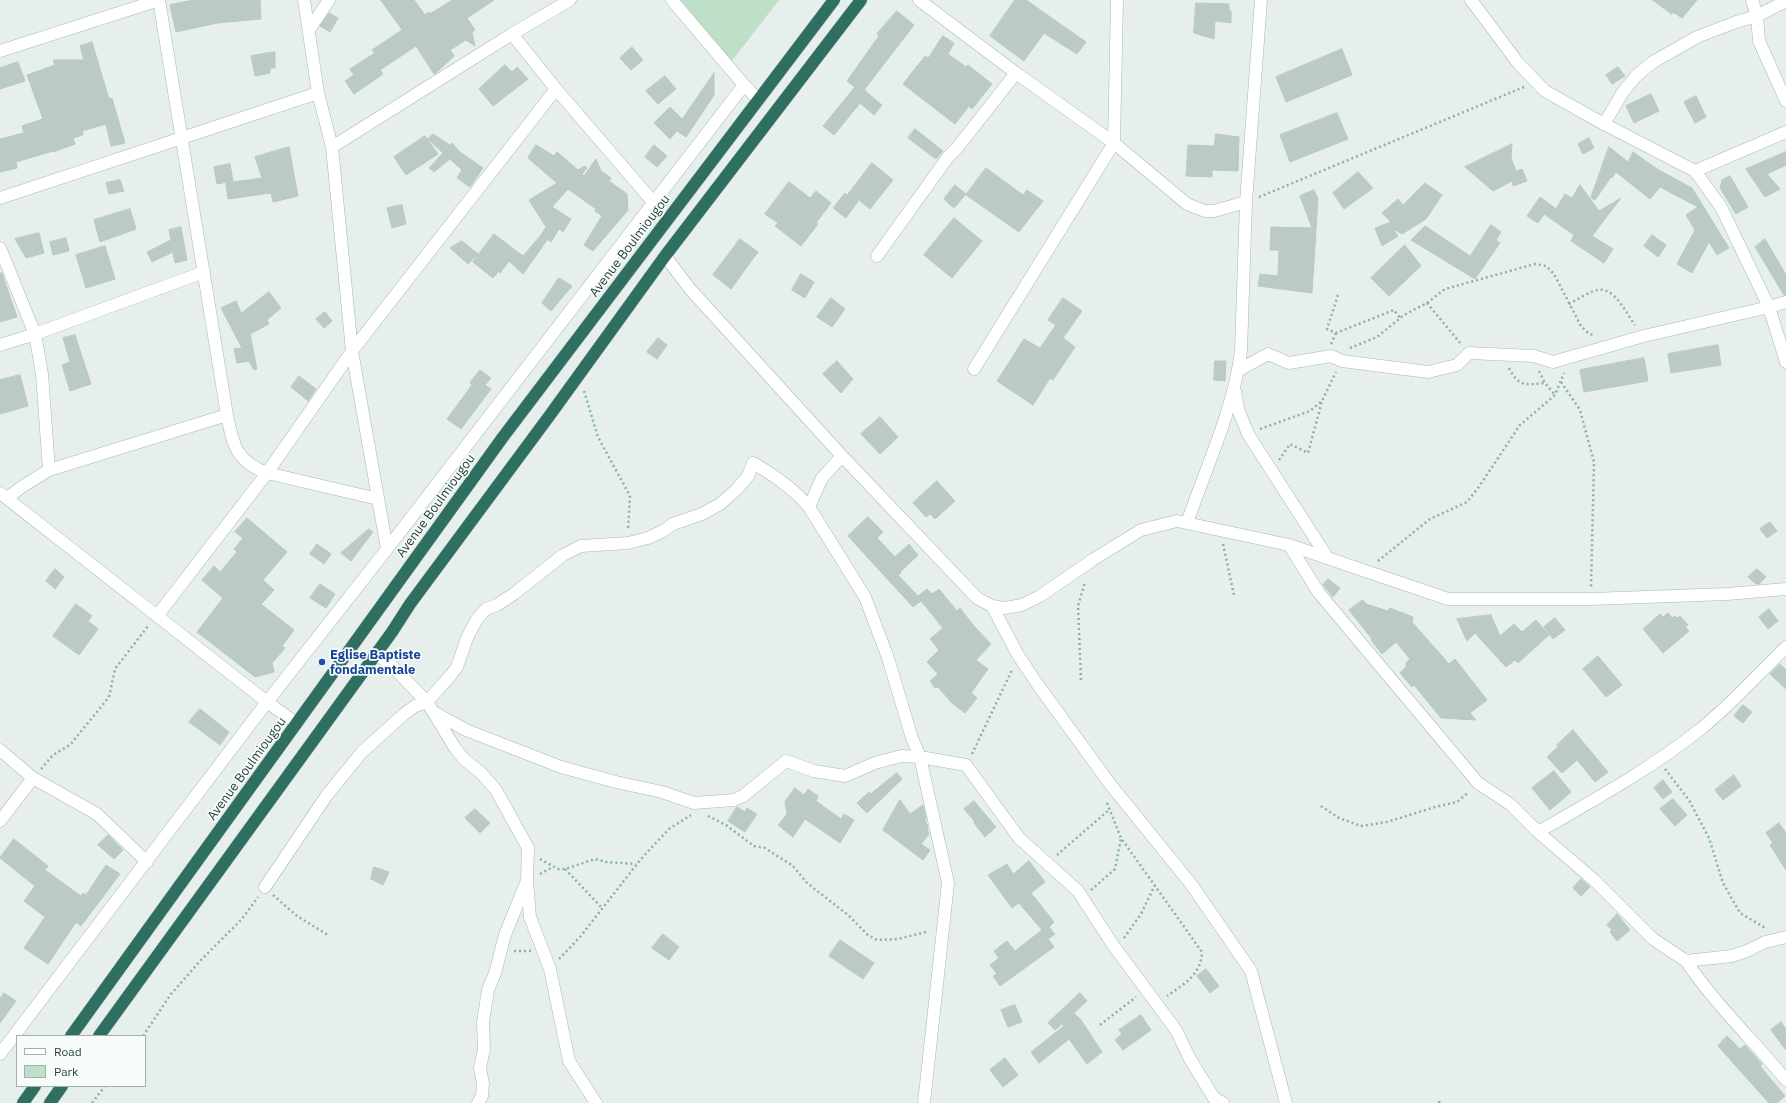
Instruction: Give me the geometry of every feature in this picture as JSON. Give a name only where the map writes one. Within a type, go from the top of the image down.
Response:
[{"type":"highway","name":"Avenue Boulmiougou","points":[[72,1035],[503,437],[834,0]]},
{"type":"highway","points":[[100,1035],[410,604],[665,256],[861,0]]},
{"type":"highway","points":[[23,1103],[34,1087]]},
{"type":"highway","points":[[50,1103],[61,1087]]},
{"type":"street","points":[[0,51],[159,0],[227,415],[236,451],[255,468],[378,499]]},
{"type":"street","points":[[304,0],[318,93],[332,147],[352,351],[387,549]]},
{"type":"street","points":[[308,30],[329,0]]},
{"type":"street","points":[[332,147],[512,34],[570,0]]},
{"type":"street","points":[[672,0],[744,85],[758,99]]},
{"type":"street","points":[[919,0],[1016,73],[1114,143],[1187,204],[1205,211],[1214,211],[1246,202]]},
{"type":"street","points":[[974,369],[1114,143],[1117,0]]},
{"type":"street","points":[[1187,523],[1228,412],[1239,370],[1241,351],[1246,202],[1261,0]]},
{"type":"street","points":[[1471,0],[1518,63],[1545,91],[1604,124],[1695,171],[1721,206],[1769,307],[1786,362]]},
{"type":"street","points":[[1752,0],[1757,16],[1759,41],[1786,101]]},
{"type":"street","points":[[1604,124],[1623,92],[1636,76],[1652,62],[1697,37],[1736,22],[1757,16],[1786,1]]},
{"type":"street","points":[[512,34],[556,89],[654,202]]},
{"type":"street","points":[[877,256],[948,157],[957,148],[1016,73]]},
{"type":"street","points":[[0,1054],[147,862],[266,702],[387,549],[744,85]]},
{"type":"street","points":[[156,616],[267,472],[352,351],[556,89]]},
{"type":"street","points":[[0,198],[318,93]]},
{"type":"street","points":[[1695,171],[1786,132]]},
{"type":"street","points":[[0,248],[35,334],[42,374],[49,470]]},
{"type":"street","points":[[665,256],[690,289],[842,456],[977,598],[992,606],[1005,608],[1022,605],[1040,596],[1094,559],[1141,530],[1177,521],[1289,545],[1448,598],[1591,599],[1727,594],[1786,589]]},
{"type":"street","points":[[0,345],[35,334],[204,272]]},
{"type":"street","points":[[1239,370],[1268,354],[1290,363],[1336,358],[1428,372],[1457,365],[1469,353],[1534,356],[1553,362],[1644,336],[1786,302]]},
{"type":"street","points":[[1234,389],[1238,409],[1248,434],[1327,557]]},
{"type":"street","points":[[227,415],[49,470],[3,496],[296,724]]},
{"type":"street","points":[[809,507],[822,478],[842,456]]},
{"type":"street","points":[[265,887],[327,795],[362,752],[403,715],[415,706],[427,702],[457,667],[466,638],[477,619],[486,608],[497,605],[515,593],[563,555],[581,546],[628,543],[648,538],[673,524],[702,514],[720,504],[736,490],[748,476],[753,464],[774,474],[801,497],[809,507],[865,597],[888,658],[912,738],[920,757],[948,882],[924,1103]]},
{"type":"street","points":[[1289,545],[1319,593],[1478,783],[1510,804],[1538,832],[1594,880],[1653,939],[1686,961],[1698,979],[1786,1080]]},
{"type":"street","points":[[992,606],[1018,655],[1038,685],[1110,784],[1192,884],[1251,971],[1286,1103]]},
{"type":"street","points":[[1538,832],[1598,798],[1698,731],[1735,698],[1786,647]]},
{"type":"street","points":[[376,653],[427,702],[455,748],[464,759],[481,773],[496,790],[528,848],[527,881],[530,918],[550,969],[569,1061],[596,1103]]},
{"type":"street","points":[[435,713],[466,730],[561,767],[616,782],[662,792],[694,803],[701,807],[734,800],[743,796],[786,762],[814,771],[845,776],[875,762],[902,756],[920,757],[966,765],[1019,838],[1083,898],[1116,950],[1176,1030],[1190,1059],[1214,1098],[1223,1103]]},
{"type":"street","points":[[0,750],[33,778],[97,814],[147,862]]},
{"type":"street","points":[[0,821],[33,778]]},
{"type":"street","points":[[478,1103],[482,1096],[483,1084],[480,1068],[484,1049],[483,1022],[488,990],[495,974],[505,935],[527,881]]},
{"type":"street","points":[[1686,961],[1732,956],[1747,951],[1765,942],[1784,937]]},
{"type":"path","points":[[1246,202],[1536,82]]},
{"type":"path","points":[[1271,471],[1290,444],[1308,453],[1322,400],[1336,358],[1377,337],[1400,318],[1426,303],[1445,289],[1535,264],[1546,266],[1554,274],[1581,326],[1588,333],[1598,337]]},
{"type":"path","points":[[1569,304],[1596,290],[1606,290],[1613,294],[1644,336]]},
{"type":"path","points":[[1338,295],[1327,329],[1336,333],[1394,310],[1400,318]]},
{"type":"path","points":[[1426,303],[1469,353]]},
{"type":"path","points":[[1534,356],[1544,383],[1555,395]]},
{"type":"path","points":[[1365,571],[1430,519],[1467,502],[1520,425],[1555,395],[1570,358]]},
{"type":"path","points":[[1508,366],[1515,380],[1527,385],[1544,383]]},
{"type":"path","points":[[579,375],[598,437],[630,496],[628,543]]},
{"type":"path","points":[[1560,382],[1580,410],[1594,462],[1591,599]]},
{"type":"path","points":[[1248,434],[1310,411],[1322,400]]},
{"type":"path","points":[[1219,530],[1234,595]]},
{"type":"path","points":[[1081,680],[1078,606],[1085,581]]},
{"type":"path","points":[[33,778],[53,755],[70,745],[109,697],[115,669],[156,616]]},
{"type":"path","points":[[966,765],[1018,655]]},
{"type":"path","points":[[1658,759],[1689,800],[1709,838],[1723,883],[1740,913],[1784,937]]},
{"type":"path","points":[[1321,806],[1339,818],[1361,826],[1387,822],[1435,806],[1457,802],[1478,783]]},
{"type":"path","points":[[1107,802],[1121,838],[1202,952],[1202,962],[1192,978],[1157,1004]]},
{"type":"path","points":[[550,969],[580,937],[636,864],[669,829],[701,807],[754,846],[765,848],[793,866],[807,883],[848,915],[868,935],[877,940],[898,939],[926,932]]},
{"type":"path","points":[[1047,863],[1110,809]]},
{"type":"path","points":[[1083,898],[1115,869],[1121,838]]},
{"type":"path","points":[[528,848],[545,862],[558,869],[565,869],[595,859],[606,862],[636,864]]},
{"type":"path","points":[[565,869],[602,908]]},
{"type":"path","points":[[1116,950],[1141,914],[1155,885]]},
{"type":"path","points":[[144,1035],[171,994],[201,960],[242,919],[265,887],[297,916],[328,935]]},
{"type":"path","points":[[501,950],[543,952]]},
{"type":"path","points":[[1100,1025],[1146,989]]},
{"type":"path","points":[[92,1103],[104,1087]]},
{"type":"path","points":[[1439,1103],[1440,1099]]},
{"type":"green space","points":[[672,0],[779,0],[728,66]]},
{"type":"building","points":[[194,0],[260,0],[261,19],[217,23],[176,32],[170,5]]},
{"type":"building","points":[[381,0],[414,0],[425,15],[429,12],[430,14],[452,0],[494,0],[467,18],[475,30],[472,32],[475,46],[466,40],[450,50],[454,56],[436,73],[434,74],[416,46],[380,70],[383,74],[354,94],[345,81],[354,75],[350,69],[375,53],[372,50],[402,30]]},
{"type":"building","points":[[1015,0],[1026,0],[1086,42],[1077,54],[1044,33],[1024,61],[990,36]]},
{"type":"building","points":[[1653,0],[1697,0],[1682,18],[1673,12],[1672,14]]},
{"type":"building","points":[[1196,3],[1229,4],[1229,11],[1231,11],[1231,23],[1215,21],[1214,39],[1194,33]]},
{"type":"building","points":[[897,11],[914,25],[864,90],[882,105],[874,115],[860,103],[834,135],[823,126],[855,87],[847,81],[879,36],[877,34]]},
{"type":"building","points":[[329,13],[338,18],[330,32],[320,26]]},
{"type":"building","points":[[943,36],[954,43],[948,54],[966,67],[968,65],[992,84],[972,109],[969,106],[955,124],[903,84],[925,56],[928,58]]},
{"type":"building","points":[[92,42],[109,99],[112,98],[125,143],[111,146],[106,124],[82,131],[83,135],[73,138],[75,144],[53,152],[16,162],[17,168],[0,172],[0,139],[24,133],[22,126],[43,119],[27,75],[55,65],[53,60],[84,60],[80,46]]},
{"type":"building","points":[[632,47],[643,60],[631,70],[620,58]]},
{"type":"building","points":[[1342,49],[1352,75],[1286,102],[1276,77]]},
{"type":"building","points":[[275,52],[275,68],[270,68],[270,73],[255,76],[251,56]]},
{"type":"building","points":[[18,62],[25,81],[0,89],[0,68]]},
{"type":"building","points":[[505,65],[512,72],[517,67],[528,79],[493,106],[479,89]]},
{"type":"building","points":[[1618,67],[1625,76],[1612,84],[1606,75]]},
{"type":"building","points":[[714,73],[714,95],[686,137],[677,131],[670,139],[654,123],[670,107],[682,119]]},
{"type":"building","points":[[665,76],[676,89],[658,104],[646,91]]},
{"type":"building","points":[[1651,94],[1659,111],[1634,123],[1626,106]]},
{"type":"building","points":[[1696,96],[1706,117],[1695,123],[1684,102]]},
{"type":"building","points":[[1337,113],[1348,139],[1290,162],[1280,135]]},
{"type":"building","points":[[915,129],[943,151],[936,159],[908,138]]},
{"type":"building","points":[[433,134],[450,145],[452,143],[460,152],[483,168],[470,187],[457,178],[462,170],[450,159],[434,172],[429,168],[443,153],[428,139]]},
{"type":"building","points":[[1216,134],[1239,137],[1238,171],[1212,170],[1212,177],[1186,176],[1188,145],[1214,146]]},
{"type":"building","points":[[425,136],[438,154],[406,175],[394,157]]},
{"type":"building","points":[[1589,138],[1594,148],[1583,154],[1578,144]]},
{"type":"building","points":[[1512,144],[1511,158],[1516,171],[1522,169],[1527,181],[1513,186],[1512,181],[1493,191],[1465,167]]},
{"type":"building","points":[[536,145],[554,156],[557,152],[578,170],[585,166],[587,168],[582,174],[584,176],[596,159],[601,171],[611,178],[609,181],[627,194],[628,210],[593,251],[584,245],[602,216],[595,211],[596,209],[568,189],[552,207],[571,219],[563,232],[559,229],[551,242],[541,235],[546,227],[529,200],[557,183],[528,158]]},
{"type":"building","points":[[654,145],[667,156],[657,167],[645,157]]},
{"type":"building","points":[[289,147],[298,196],[273,202],[271,193],[228,199],[226,183],[262,178],[255,157]]},
{"type":"building","points":[[1609,147],[1628,162],[1633,152],[1657,169],[1692,188],[1729,248],[1717,255],[1709,242],[1692,273],[1677,264],[1695,230],[1686,215],[1698,207],[1660,187],[1650,199],[1616,172],[1595,200],[1591,198]]},
{"type":"building","points":[[1786,152],[1786,165],[1767,174],[1780,189],[1765,197],[1746,169]]},
{"type":"building","points":[[872,163],[893,180],[870,209],[859,200],[846,218],[833,208],[845,193],[847,195]]},
{"type":"building","points":[[230,164],[233,181],[217,184],[214,167]]},
{"type":"building","points":[[986,168],[1023,195],[1027,190],[1043,201],[1019,232],[966,195]]},
{"type":"building","points":[[1358,172],[1373,188],[1344,209],[1333,193]]},
{"type":"building","points":[[1730,176],[1748,207],[1736,214],[1720,188],[1722,180]]},
{"type":"building","points":[[120,180],[124,191],[109,194],[106,183]]},
{"type":"building","points":[[789,182],[810,198],[816,191],[831,203],[816,223],[818,224],[801,246],[775,226],[778,223],[765,214]]},
{"type":"building","points":[[1425,183],[1442,195],[1426,219],[1402,234],[1392,228],[1398,236],[1382,246],[1375,228],[1391,222],[1382,213],[1398,199],[1403,205]]},
{"type":"building","points":[[955,185],[966,194],[954,208],[944,199]]},
{"type":"building","points":[[1580,185],[1599,211],[1621,198],[1592,236],[1613,249],[1604,263],[1571,241],[1574,235],[1544,214],[1538,223],[1527,216],[1540,197],[1556,209],[1565,194],[1572,198]]},
{"type":"building","points":[[1314,190],[1318,199],[1312,293],[1258,286],[1260,274],[1278,276],[1279,250],[1270,250],[1271,227],[1312,228],[1300,196]]},
{"type":"building","points":[[402,205],[406,224],[392,228],[387,208]]},
{"type":"building","points":[[130,209],[136,229],[100,242],[94,220]]},
{"type":"building","points":[[954,218],[982,241],[952,278],[924,255]]},
{"type":"building","points":[[1491,225],[1501,232],[1496,240],[1500,243],[1475,279],[1411,240],[1425,226],[1470,256]]},
{"type":"building","points":[[181,227],[187,260],[175,263],[173,252],[152,262],[147,252],[171,240],[169,230]]},
{"type":"building","points":[[39,233],[44,253],[26,258],[15,239]]},
{"type":"building","points":[[494,234],[523,256],[541,235],[547,240],[523,274],[509,261],[500,273],[499,271],[493,278],[473,262]]},
{"type":"building","points":[[1652,235],[1666,245],[1658,257],[1644,246]]},
{"type":"building","points":[[66,238],[69,251],[53,255],[50,242]]},
{"type":"building","points":[[740,239],[758,252],[731,289],[713,275]]},
{"type":"building","points":[[1765,239],[1786,275],[1786,295],[1784,295],[1755,247]]},
{"type":"building","points":[[462,241],[478,254],[468,264],[450,248]]},
{"type":"building","points":[[1405,245],[1421,266],[1389,296],[1371,278]]},
{"type":"building","points":[[105,246],[115,279],[86,288],[76,255]]},
{"type":"building","points":[[0,273],[2,273],[17,317],[0,322]]},
{"type":"building","points":[[801,274],[814,282],[805,298],[792,290]]},
{"type":"building","points":[[559,278],[572,286],[551,311],[542,303]]},
{"type":"building","points":[[269,292],[281,308],[267,320],[269,324],[250,334],[257,369],[254,370],[249,361],[237,363],[234,349],[242,348],[221,308],[236,301],[241,313]]},
{"type":"building","points":[[831,298],[845,309],[832,327],[817,317]]},
{"type":"building","points":[[1063,298],[1082,311],[1063,338],[1075,347],[1053,380],[1050,378],[1033,405],[997,381],[1024,339],[1040,348],[1056,325],[1048,320]]},
{"type":"building","points":[[325,312],[332,321],[324,328],[316,319]]},
{"type":"building","points":[[75,335],[91,384],[70,391],[62,365],[70,362],[63,338]]},
{"type":"building","points":[[658,338],[667,345],[657,359],[647,352]]},
{"type":"building","points":[[1718,345],[1721,365],[1671,373],[1668,354]]},
{"type":"building","points":[[1644,358],[1648,381],[1584,392],[1580,370]]},
{"type":"building","points":[[837,361],[853,379],[841,393],[823,374]]},
{"type":"building","points":[[1215,361],[1226,361],[1225,381],[1214,380]]},
{"type":"building","points":[[480,370],[491,378],[485,385],[491,389],[461,429],[447,419],[472,385],[470,383]]},
{"type":"building","points":[[20,375],[28,406],[0,414],[0,380]]},
{"type":"building","points":[[299,376],[316,389],[308,401],[291,387]]},
{"type":"building","points":[[880,417],[898,437],[880,454],[861,434]]},
{"type":"building","points":[[937,481],[955,501],[935,519],[930,514],[926,517],[913,503]]},
{"type":"building","points":[[868,517],[883,532],[877,538],[895,557],[909,544],[918,555],[898,575],[918,596],[927,589],[932,594],[939,589],[957,611],[960,608],[973,625],[991,644],[976,660],[988,669],[971,693],[977,698],[965,713],[952,703],[938,687],[935,688],[930,681],[938,674],[927,662],[939,650],[930,639],[943,628],[921,601],[913,607],[848,536]]},
{"type":"building","points":[[247,518],[287,552],[263,580],[274,590],[261,604],[294,630],[282,646],[285,648],[272,663],[274,672],[255,677],[197,632],[223,598],[202,580],[214,566],[220,572],[237,552],[234,549],[243,538],[235,532]]},
{"type":"building","points":[[1770,522],[1777,531],[1767,538],[1760,529]]},
{"type":"building","points":[[369,529],[373,532],[351,561],[341,553]]},
{"type":"building","points":[[317,544],[331,554],[324,564],[310,554]]},
{"type":"building","points":[[55,569],[64,577],[55,589],[46,581]]},
{"type":"building","points":[[1757,569],[1766,577],[1759,584],[1756,584],[1748,577]]},
{"type":"building","points":[[1328,579],[1340,588],[1333,597],[1323,585]]},
{"type":"building","points":[[320,584],[335,594],[326,608],[310,598]]},
{"type":"building","points":[[1363,600],[1366,604],[1388,611],[1390,608],[1413,617],[1412,622],[1449,664],[1455,659],[1487,700],[1470,713],[1476,720],[1441,718],[1414,685],[1412,687],[1400,673],[1406,667],[1406,663],[1410,659],[1396,642],[1382,654],[1349,610]]},
{"type":"building","points":[[76,604],[92,616],[88,621],[98,629],[79,655],[53,636]]},
{"type":"building","points":[[1769,609],[1778,621],[1768,629],[1759,617]]},
{"type":"building","points":[[1668,613],[1672,618],[1675,616],[1677,618],[1680,616],[1688,625],[1685,627],[1689,631],[1663,653],[1643,629],[1660,614],[1663,617]]},
{"type":"building","points":[[1491,615],[1500,636],[1514,624],[1522,632],[1536,620],[1549,635],[1518,663],[1515,660],[1506,667],[1475,633],[1467,641],[1457,619]]},
{"type":"building","points":[[1555,618],[1565,630],[1553,639],[1544,627]]},
{"type":"building","points":[[1598,656],[1622,685],[1606,697],[1583,669]]},
{"type":"building","points":[[1780,664],[1786,670],[1786,689],[1770,674]]},
{"type":"building","points":[[1743,705],[1752,712],[1743,723],[1734,716]]},
{"type":"building","points":[[200,709],[229,732],[220,745],[189,722]]},
{"type":"building","points":[[1573,730],[1608,772],[1595,782],[1577,760],[1562,773],[1547,757]]},
{"type":"building","points":[[1554,771],[1571,792],[1550,810],[1532,788]]},
{"type":"building","points":[[897,773],[902,779],[867,813],[857,803],[869,792],[870,794]]},
{"type":"building","points":[[1734,775],[1741,786],[1723,800],[1715,790]]},
{"type":"building","points":[[1663,780],[1672,792],[1663,799],[1654,788]]},
{"type":"building","points":[[795,788],[804,795],[808,789],[818,796],[816,801],[841,819],[844,814],[854,820],[840,843],[805,819],[793,837],[778,825],[787,814],[785,802]]},
{"type":"building","points":[[1673,799],[1687,815],[1675,826],[1660,809]]},
{"type":"building","points":[[900,800],[910,814],[923,805],[929,834],[921,844],[930,850],[923,860],[883,830]]},
{"type":"building","points":[[974,801],[996,827],[985,837],[964,809]]},
{"type":"building","points":[[737,807],[745,812],[747,808],[757,814],[745,832],[728,821]]},
{"type":"building","points":[[475,809],[490,823],[480,833],[465,818]]},
{"type":"building","points":[[1779,823],[1786,833],[1786,870],[1770,845],[1773,843],[1766,833]]},
{"type":"building","points":[[108,835],[123,850],[114,859],[98,845]]},
{"type":"building","points":[[14,839],[48,866],[45,870],[81,896],[83,893],[86,895],[106,865],[120,874],[81,926],[76,922],[48,964],[24,948],[45,917],[24,901],[35,886],[0,858]]},
{"type":"building","points":[[1029,861],[1045,882],[1031,893],[1054,922],[1049,927],[1055,934],[1048,939],[1054,947],[1000,986],[993,976],[997,974],[990,965],[999,958],[994,951],[1007,941],[1015,951],[1042,930],[1019,903],[1012,908],[988,875],[1007,864],[1013,874]]},
{"type":"building","points":[[374,867],[389,872],[383,885],[371,879]]},
{"type":"building","points":[[1581,879],[1590,887],[1581,896],[1573,888]]},
{"type":"building","points":[[1617,914],[1630,930],[1617,941],[1610,932],[1612,930],[1607,925]]},
{"type":"building","points":[[663,934],[679,947],[669,960],[652,948]]},
{"type":"building","points":[[840,940],[874,963],[863,979],[829,956]]},
{"type":"building","points":[[1206,969],[1219,986],[1210,993],[1197,976]]},
{"type":"building","points":[[4,993],[16,1001],[0,1023],[0,999]]},
{"type":"building","points":[[1080,993],[1087,1001],[1074,1013],[1081,1020],[1102,1052],[1087,1064],[1069,1039],[1039,1063],[1031,1052],[1064,1026],[1062,1024],[1055,1030],[1048,1023]]},
{"type":"building","points":[[1015,1005],[1022,1022],[1008,1027],[1001,1010]]},
{"type":"building","points":[[1141,1015],[1151,1030],[1123,1050],[1115,1040],[1122,1034],[1119,1030]]},
{"type":"building","points":[[1781,1022],[1786,1029],[1786,1050],[1771,1030]]},
{"type":"building","points":[[1727,1036],[1740,1049],[1745,1045],[1762,1064],[1760,1066],[1785,1096],[1777,1103],[1769,1103],[1718,1046]]},
{"type":"building","points":[[1005,1058],[1018,1075],[1003,1087],[990,1070]]},
{"type":"place","name":"Eglise Baptiste fondamentale","points":[[322,662]]}]
